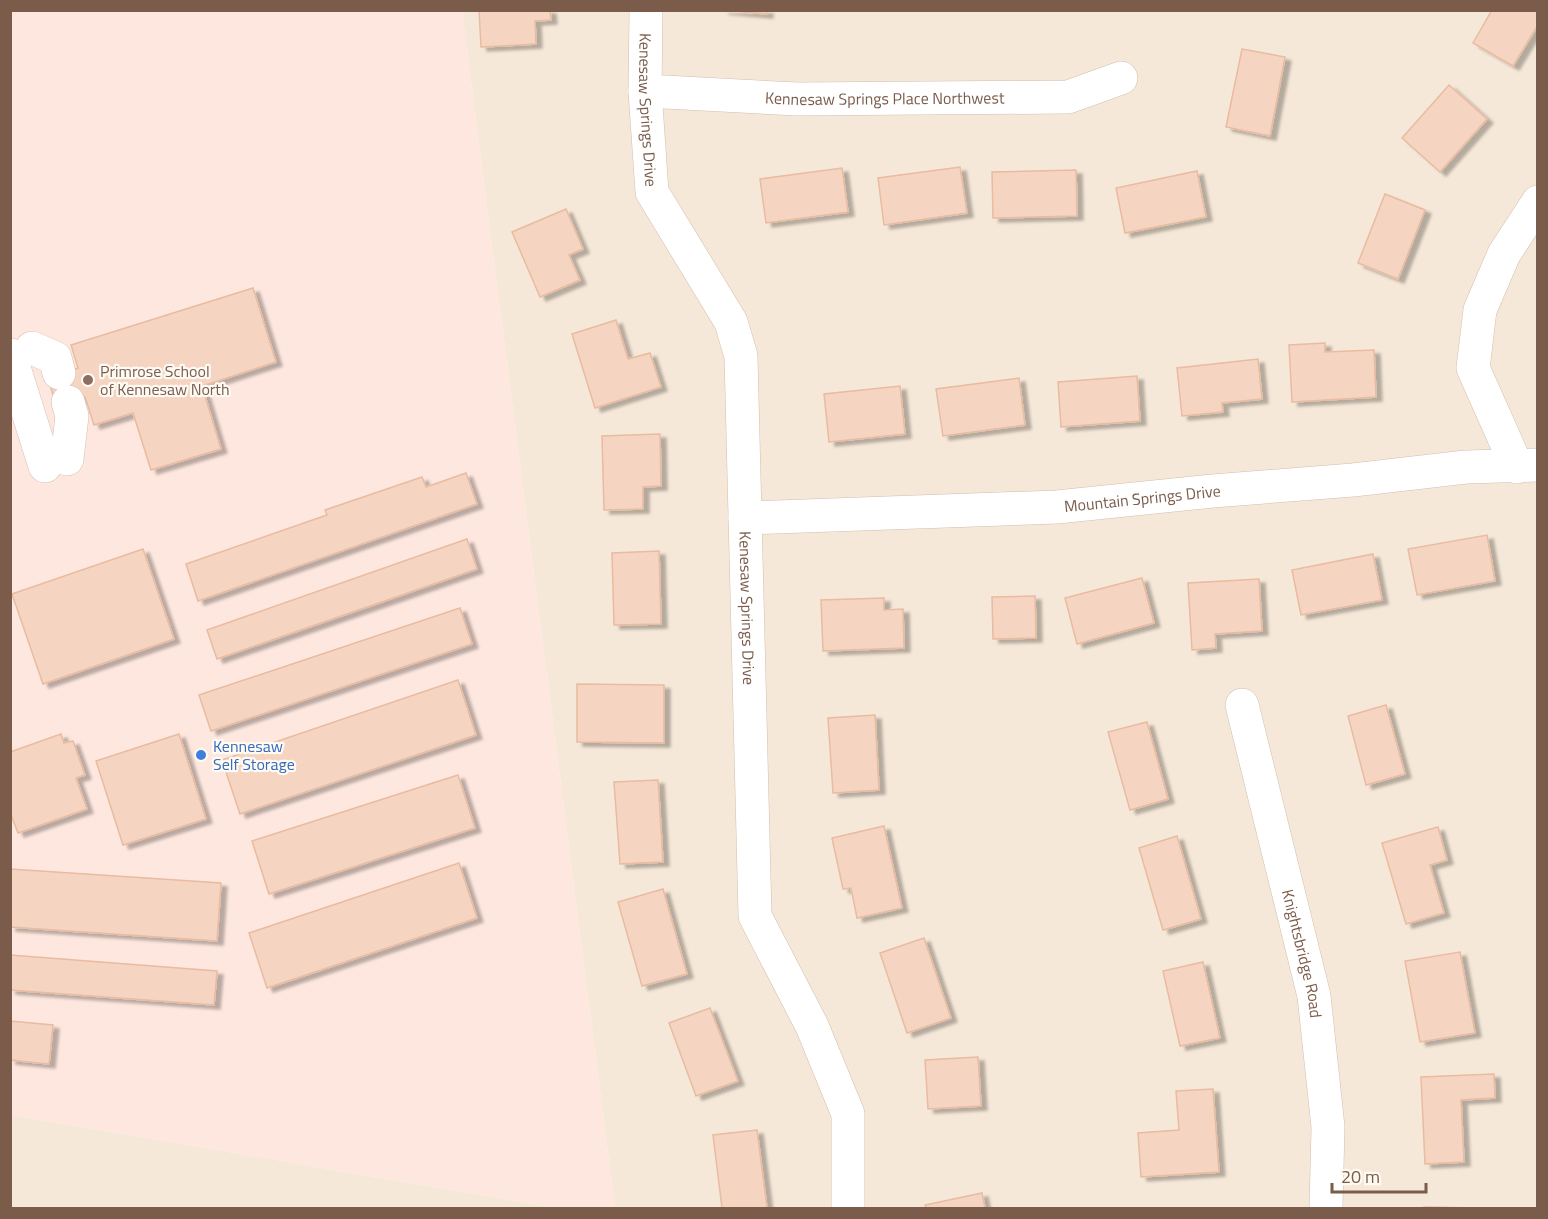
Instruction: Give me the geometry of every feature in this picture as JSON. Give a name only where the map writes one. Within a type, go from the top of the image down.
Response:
[{"type":"street","name":"Kenesaw Springs Drive","points":[[646,10],[645,91],[652,192],[731,322],[741,356],[755,916],[812,1026],[848,1114],[848,1209]]},
{"type":"street","name":"Kennesaw Springs Place Northwest","points":[[645,91],[797,99],[1068,97],[1121,78]]},
{"type":"street","points":[[1527,466],[1473,368],[1480,310],[1504,254],[1538,202]]},
{"type":"street","points":[[21,351],[55,358],[72,416],[56,462],[21,351]]},
{"type":"street","name":"Mountain Springs Drive","points":[[745,518],[1057,507],[1212,491],[1353,480],[1466,467],[1527,466]]},
{"type":"street","name":"Knightsbridge Road","points":[[1242,705],[1314,996],[1328,1127],[1326,1209]]},
{"type":"shaded area","points":[[10,11],[462,11],[615,1208],[558,1208],[11,1115]]},
{"type":"shaded area","points":[[462,11],[1537,11],[1537,1208],[615,1208]]},
{"type":"shaded area","points":[[11,1115],[558,1208],[11,1208]]},
{"type":"building","points":[[479,10],[550,10],[551,20],[535,21],[536,44],[481,47]]},
{"type":"building","points":[[722,10],[767,10],[767,14]]},
{"type":"building","points":[[1492,10],[1538,10],[1538,25],[1513,66],[1473,43]]},
{"type":"building","points":[[1242,49],[1285,57],[1270,136],[1226,127]]},
{"type":"building","points":[[1449,85],[1487,119],[1440,172],[1402,138]]},
{"type":"building","points":[[960,167],[967,213],[884,225],[878,178]]},
{"type":"building","points":[[842,168],[848,212],[766,223],[760,179]]},
{"type":"building","points":[[1076,170],[1077,216],[993,218],[992,172]]},
{"type":"building","points":[[1197,171],[1206,217],[1125,233],[1116,188]]},
{"type":"building","points":[[1385,194],[1425,210],[1398,279],[1358,263]]},
{"type":"building","points":[[566,209],[583,249],[569,255],[580,280],[540,297],[512,232]]},
{"type":"building","points":[[253,288],[276,362],[202,386],[221,449],[151,470],[133,413],[94,425],[85,397],[56,406],[48,377],[78,368],[71,345]]},
{"type":"building","points":[[616,320],[628,359],[650,353],[661,387],[595,408],[572,334]]},
{"type":"building","points":[[1325,343],[1325,352],[1374,350],[1376,397],[1292,402],[1289,345]]},
{"type":"building","points":[[1258,359],[1262,399],[1222,403],[1223,412],[1182,416],[1177,368]]},
{"type":"building","points":[[1137,376],[1140,421],[1061,427],[1058,382]]},
{"type":"building","points":[[1019,378],[1025,425],[943,436],[936,389]]},
{"type":"building","points":[[900,386],[905,434],[829,442],[824,394]]},
{"type":"building","points":[[660,434],[661,486],[643,487],[643,509],[604,510],[602,436]]},
{"type":"building","points":[[466,473],[477,504],[198,601],[186,564],[327,515],[325,510],[422,477],[426,487]]},
{"type":"building","points":[[1487,535],[1495,581],[1417,595],[1408,549]]},
{"type":"building","points":[[467,539],[477,569],[217,659],[207,630]]},
{"type":"building","points":[[143,549],[174,639],[43,684],[12,594]]},
{"type":"building","points":[[659,551],[661,624],[614,625],[612,553]]},
{"type":"building","points":[[1373,554],[1382,600],[1301,615],[1292,570]]},
{"type":"building","points":[[1142,578],[1154,623],[1077,644],[1065,598]]},
{"type":"building","points":[[1259,579],[1262,631],[1215,634],[1216,648],[1192,650],[1188,583]]},
{"type":"building","points":[[1035,596],[1036,638],[993,639],[992,597]]},
{"type":"building","points":[[884,598],[884,610],[903,609],[904,648],[823,651],[821,600]]},
{"type":"building","points":[[460,608],[472,644],[211,731],[199,695]]},
{"type":"building","points":[[458,680],[476,735],[240,814],[222,760]]},
{"type":"building","points":[[577,684],[664,685],[664,743],[577,742]]},
{"type":"building","points":[[1386,705],[1405,774],[1366,785],[1348,716]]},
{"type":"building","points":[[875,715],[879,790],[833,793],[828,718]]},
{"type":"building","points":[[1147,722],[1168,799],[1130,810],[1108,732]]},
{"type":"building","points":[[61,734],[64,743],[73,741],[85,775],[76,778],[87,809],[18,833],[10,812],[10,752]]},
{"type":"building","points":[[179,734],[206,819],[123,845],[96,761]]},
{"type":"building","points":[[458,775],[475,828],[269,894],[252,841]]},
{"type":"building","points":[[658,780],[663,862],[620,864],[614,782]]},
{"type":"building","points":[[884,826],[902,908],[857,918],[851,888],[843,889],[832,838]]},
{"type":"building","points":[[1438,827],[1447,860],[1430,865],[1444,913],[1406,924],[1382,843]]},
{"type":"building","points":[[1177,836],[1201,919],[1163,930],[1139,848]]},
{"type":"building","points":[[459,863],[477,918],[267,988],[249,933]]},
{"type":"building","points":[[10,869],[221,883],[217,941],[10,927]]},
{"type":"building","points":[[663,889],[687,974],[642,986],[618,902]]},
{"type":"building","points":[[924,938],[951,1018],[907,1033],[880,953]]},
{"type":"building","points":[[1460,952],[1475,1033],[1420,1042],[1405,961]]},
{"type":"building","points":[[10,955],[217,971],[214,1005],[10,990]]},
{"type":"building","points":[[1203,962],[1220,1038],[1180,1046],[1163,971]]},
{"type":"building","points":[[710,1008],[738,1081],[696,1096],[669,1023]]},
{"type":"building","points":[[10,1021],[53,1025],[49,1064],[10,1060]]},
{"type":"building","points":[[978,1057],[981,1106],[928,1109],[925,1060]]},
{"type":"building","points":[[1494,1074],[1495,1098],[1461,1100],[1464,1162],[1425,1164],[1421,1077]]},
{"type":"building","points":[[1213,1089],[1219,1172],[1141,1177],[1138,1133],[1179,1130],[1176,1091]]},
{"type":"building","points":[[757,1130],[767,1208],[722,1208],[713,1135]]},
{"type":"building","points":[[982,1193],[985,1208],[926,1208],[925,1205]]},
{"type":"building","points":[[1424,1207],[1477,1208],[1424,1208]]},
{"type":"place","name":"Primrose School of Kennesaw North","points":[[88,380]]},
{"type":"place","name":"Kennesaw Self Storage","points":[[201,755]]}]
